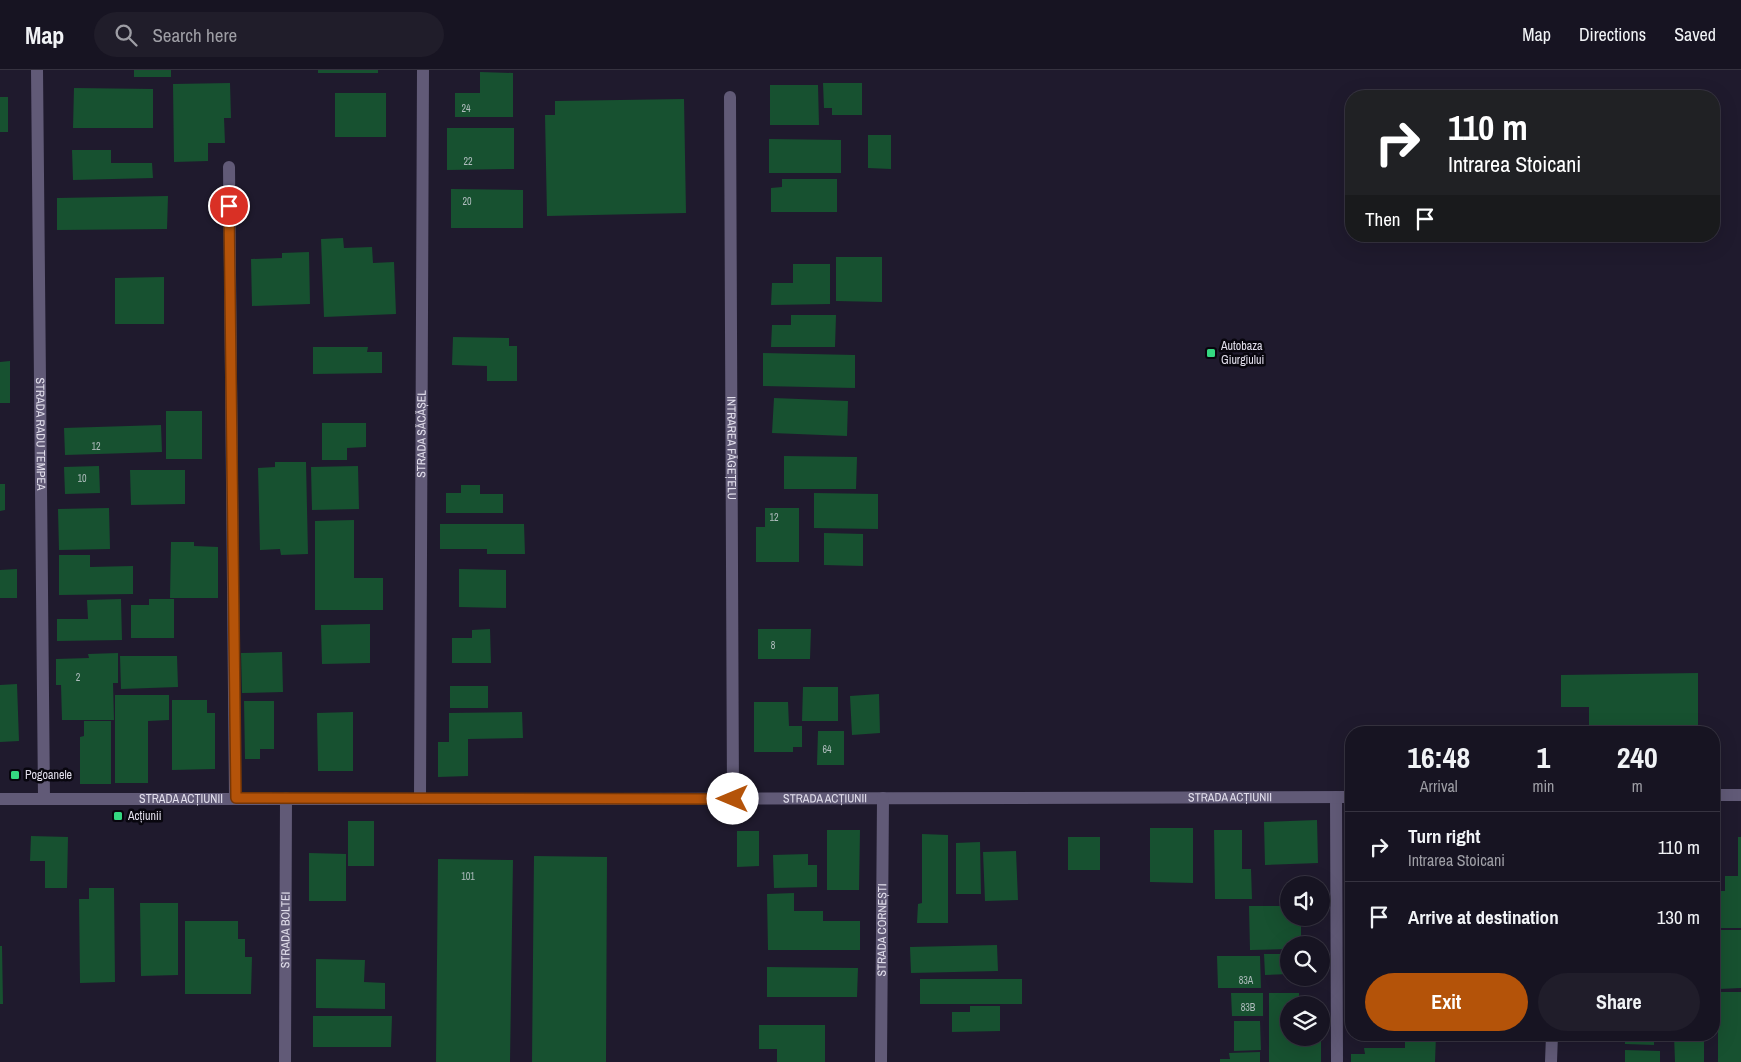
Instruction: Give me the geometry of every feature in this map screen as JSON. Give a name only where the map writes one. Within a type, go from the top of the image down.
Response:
[{"type":"street","name":"STRADA RADU TEMPEA","points":[[37,70],[44,798]]},
{"type":"street","name":"STRADA SĂCĂȘEL","points":[[420,799],[423,70]]},
{"type":"street","name":"INTRAREA FĂGEȚELU","points":[[730,97],[733,799]]},
{"type":"street","points":[[229,167],[236,798]]},
{"type":"street","points":[[1720,795],[1741,795]]},
{"type":"street","name":"STRADA BOLTEI","points":[[285,1062],[286,798]]},
{"type":"street","name":"STRADA CORNEȘTI","points":[[881,1062],[883,798]]},
{"type":"street","points":[[1336,798],[1338,1062]]},
{"type":"street","name":"STRADA ACȚIUNII","points":[[0,799],[1345,798]]},
{"type":"street","points":[[1551,1062],[1552,1041]]},
{"type":"building","points":[[134,70],[171,70],[171,77],[134,77]]},
{"type":"building","points":[[318,70],[378,70],[378,73],[318,73]]},
{"type":"building","points":[[480,72],[513,73],[513,117],[455,117],[455,93],[480,93]]},
{"type":"building","points":[[230,83],[231,118],[224,118],[225,143],[208,143],[208,161],[174,162],[173,84]]},
{"type":"building","points":[[823,83],[862,83],[862,115],[832,115],[832,108],[824,108]]},
{"type":"building","points":[[770,85],[818,85],[819,125],[770,125]]},
{"type":"building","points":[[74,88],[153,89],[153,128],[73,128]]},
{"type":"building","points":[[335,93],[386,93],[386,137],[335,137]]},
{"type":"building","points":[[0,97],[8,97],[8,132],[0,132]]},
{"type":"building","points":[[684,99],[686,213],[547,216],[545,115],[555,115],[555,101]]},
{"type":"building","points":[[447,128],[514,128],[514,169],[447,170]]},
{"type":"building","points":[[868,135],[891,135],[891,169],[868,168]]},
{"type":"building","points":[[769,139],[841,140],[841,173],[769,173]]},
{"type":"building","points":[[72,150],[111,150],[111,163],[152,163],[153,178],[73,180]]},
{"type":"building","points":[[782,179],[837,179],[837,212],[771,212],[771,188],[782,187]]},
{"type":"building","points":[[451,189],[523,190],[523,228],[451,228]]},
{"type":"building","points":[[168,196],[167,229],[57,230],[57,198]]},
{"type":"building","points":[[343,238],[344,248],[372,247],[373,263],[394,262],[396,314],[324,317],[321,239]]},
{"type":"building","points":[[309,252],[310,304],[252,306],[251,259],[282,258],[282,253]]},
{"type":"building","points":[[836,257],[882,257],[882,302],[836,301]]},
{"type":"building","points":[[793,264],[830,264],[830,304],[771,305],[772,283],[793,283]]},
{"type":"building","points":[[164,277],[164,324],[115,324],[115,278]]},
{"type":"building","points":[[791,315],[836,315],[835,347],[771,347],[772,325],[791,325]]},
{"type":"building","points":[[453,337],[509,338],[509,346],[517,346],[517,381],[487,381],[487,366],[452,365]]},
{"type":"building","points":[[313,347],[368,347],[367,352],[382,352],[382,373],[313,374]]},
{"type":"building","points":[[763,353],[855,355],[855,388],[763,386]]},
{"type":"building","points":[[10,361],[10,403],[0,403],[0,362]]},
{"type":"building","points":[[774,398],[848,401],[847,436],[772,433]]},
{"type":"building","points":[[166,411],[202,411],[202,459],[166,459]]},
{"type":"building","points":[[322,423],[366,423],[366,447],[347,448],[347,460],[322,460]]},
{"type":"building","points":[[161,425],[162,452],[65,455],[64,428]]},
{"type":"building","points":[[784,456],[857,457],[856,489],[784,489]]},
{"type":"building","points":[[275,462],[306,462],[308,554],[281,555],[280,549],[260,550],[258,468],[275,467]]},
{"type":"building","points":[[99,466],[100,493],[65,494],[64,467]]},
{"type":"building","points":[[358,466],[359,509],[312,510],[311,467]]},
{"type":"building","points":[[130,470],[185,470],[185,504],[131,505]]},
{"type":"building","points":[[0,484],[5,484],[5,510],[0,511]]},
{"type":"building","points":[[461,485],[480,485],[480,494],[503,494],[503,513],[446,513],[446,493],[461,493]]},
{"type":"building","points":[[814,493],[878,494],[878,529],[814,528]]},
{"type":"building","points":[[109,508],[110,549],[59,550],[58,509]]},
{"type":"building","points":[[765,508],[799,508],[799,562],[756,562],[756,527],[765,527]]},
{"type":"building","points":[[354,520],[354,578],[383,578],[383,610],[315,610],[315,521]]},
{"type":"building","points":[[440,524],[524,524],[525,554],[487,554],[487,549],[440,549]]},
{"type":"building","points":[[824,533],[863,534],[863,566],[824,565]]},
{"type":"building","points":[[171,542],[194,542],[194,546],[218,547],[218,598],[170,598]]},
{"type":"building","points":[[59,555],[90,555],[90,567],[133,566],[133,594],[59,595]]},
{"type":"building","points":[[17,569],[17,598],[0,598],[0,570]]},
{"type":"building","points":[[459,569],[506,570],[506,608],[459,607]]},
{"type":"building","points":[[121,599],[122,640],[57,641],[57,619],[88,619],[87,600]]},
{"type":"building","points":[[149,599],[174,599],[174,638],[131,638],[131,605],[149,605]]},
{"type":"building","points":[[370,624],[370,663],[322,664],[321,625]]},
{"type":"building","points":[[490,629],[491,663],[452,663],[452,638],[472,638],[472,630]]},
{"type":"building","points":[[758,629],[811,629],[810,659],[758,659]]},
{"type":"building","points":[[282,652],[283,692],[242,693],[241,653]]},
{"type":"building","points":[[118,653],[118,683],[113,683],[114,720],[62,720],[61,685],[56,685],[56,659],[89,658],[88,654]]},
{"type":"building","points":[[120,656],[177,656],[178,687],[121,689]]},
{"type":"building","points":[[1698,673],[1698,726],[1589,726],[1589,707],[1561,707],[1561,675]]},
{"type":"building","points":[[17,684],[19,741],[0,742],[0,685]]},
{"type":"building","points":[[450,686],[488,686],[488,708],[450,708]]},
{"type":"building","points":[[803,687],[838,687],[838,721],[802,721]]},
{"type":"building","points":[[879,694],[880,733],[852,735],[850,696]]},
{"type":"building","points":[[115,695],[169,695],[169,720],[148,721],[148,783],[115,783]]},
{"type":"building","points":[[172,700],[207,700],[207,713],[215,713],[215,769],[172,770]]},
{"type":"building","points":[[244,701],[274,701],[274,749],[260,749],[260,759],[245,759]]},
{"type":"building","points":[[754,702],[788,702],[789,726],[802,726],[802,747],[793,747],[793,752],[754,752]]},
{"type":"building","points":[[353,712],[353,771],[318,771],[317,713]]},
{"type":"building","points":[[522,712],[523,738],[468,739],[468,776],[438,777],[438,742],[449,742],[449,713]]},
{"type":"building","points":[[84,721],[111,721],[111,784],[80,784],[80,737],[84,736]]},
{"type":"building","points":[[818,731],[844,731],[844,765],[817,765]]},
{"type":"building","points":[[1317,820],[1318,863],[1265,865],[1264,822]]},
{"type":"building","points":[[348,821],[374,821],[374,866],[348,866]]},
{"type":"building","points":[[1150,828],[1193,828],[1193,883],[1150,882]]},
{"type":"building","points":[[827,830],[860,830],[859,890],[827,890]]},
{"type":"building","points":[[1214,830],[1242,830],[1242,869],[1251,869],[1252,899],[1215,899]]},
{"type":"building","points":[[737,831],[759,831],[759,866],[737,867]]},
{"type":"building","points":[[922,834],[948,835],[948,923],[917,923],[918,904],[922,903]]},
{"type":"building","points":[[31,836],[68,837],[67,888],[45,888],[45,861],[30,861]]},
{"type":"building","points":[[1068,837],[1100,837],[1100,870],[1068,870]]},
{"type":"building","points":[[1738,837],[1741,837],[1741,928],[1720,928],[1720,891],[1725,891],[1725,876],[1738,876]]},
{"type":"building","points":[[980,842],[981,894],[956,894],[956,843]]},
{"type":"building","points":[[1016,851],[1018,900],[985,901],[983,852]]},
{"type":"building","points":[[309,853],[346,854],[346,901],[309,901]]},
{"type":"building","points":[[808,854],[808,865],[817,865],[817,887],[774,888],[773,855]]},
{"type":"building","points":[[534,856],[607,857],[606,1062],[532,1062]]},
{"type":"building","points":[[438,859],[513,860],[510,1062],[436,1062]]},
{"type":"building","points":[[89,888],[114,888],[115,982],[80,983],[79,899],[89,899]]},
{"type":"building","points":[[794,893],[794,911],[823,911],[823,921],[860,921],[860,950],[768,950],[767,894]]},
{"type":"building","points":[[140,903],[178,903],[178,975],[141,976]]},
{"type":"building","points":[[1249,906],[1280,906],[1280,926],[1301,926],[1301,936],[1280,936],[1280,949],[1250,950]]},
{"type":"building","points":[[185,921],[238,921],[238,939],[245,939],[245,957],[252,957],[251,994],[185,994]]},
{"type":"building","points":[[1720,930],[1741,930],[1741,988],[1720,989]]},
{"type":"building","points":[[997,945],[998,971],[911,973],[910,947]]},
{"type":"building","points":[[0,946],[2,946],[3,1004],[0,1004]]},
{"type":"building","points":[[1264,954],[1280,954],[1280,974],[1265,975]]},
{"type":"building","points":[[1217,956],[1260,956],[1261,988],[1218,988]]},
{"type":"building","points":[[316,959],[365,960],[364,982],[385,983],[385,1009],[316,1008]]},
{"type":"building","points":[[767,967],[858,968],[857,997],[767,997]]},
{"type":"building","points":[[920,979],[1022,979],[1022,1004],[920,1004]]},
{"type":"building","points":[[1720,992],[1741,992],[1741,1062],[1718,1062]]},
{"type":"building","points":[[1231,993],[1263,993],[1263,1016],[1232,1016]]},
{"type":"building","points":[[1269,993],[1299,993],[1299,996],[1280,996],[1280,1046],[1321,1046],[1321,1062],[1269,1062]]},
{"type":"building","points":[[970,1006],[1000,1006],[1000,1031],[952,1032],[952,1012],[970,1012]]},
{"type":"building","points":[[313,1016],[392,1016],[391,1047],[313,1047]]},
{"type":"building","points":[[1234,1021],[1260,1021],[1261,1050],[1234,1051]]},
{"type":"building","points":[[759,1025],[825,1025],[825,1062],[777,1062],[777,1049],[759,1049]]},
{"type":"building","points":[[1405,1041],[1436,1041],[1435,1062],[1351,1062],[1351,1054],[1365,1054],[1364,1048],[1405,1048]]},
{"type":"building","points":[[1625,1041],[1654,1041],[1654,1045],[1625,1044]]},
{"type":"building","points":[[1674,1041],[1704,1041],[1704,1062],[1675,1062]]},
{"type":"building","points":[[1625,1050],[1660,1051],[1660,1062],[1625,1062]]},
{"type":"building","points":[[1260,1052],[1260,1062],[1220,1062],[1220,1059],[1230,1059],[1229,1053]]},
{"type":"place","name":"Autobaza Giurgiului","points":[[1211,353]]},
{"type":"place","name":"Pogoanele","points":[[15,775]]},
{"type":"place","name":"Acțiunii","points":[[118,816]]},
{"type":"route","points":[[229,206],[236,798],[733,799]]}]
